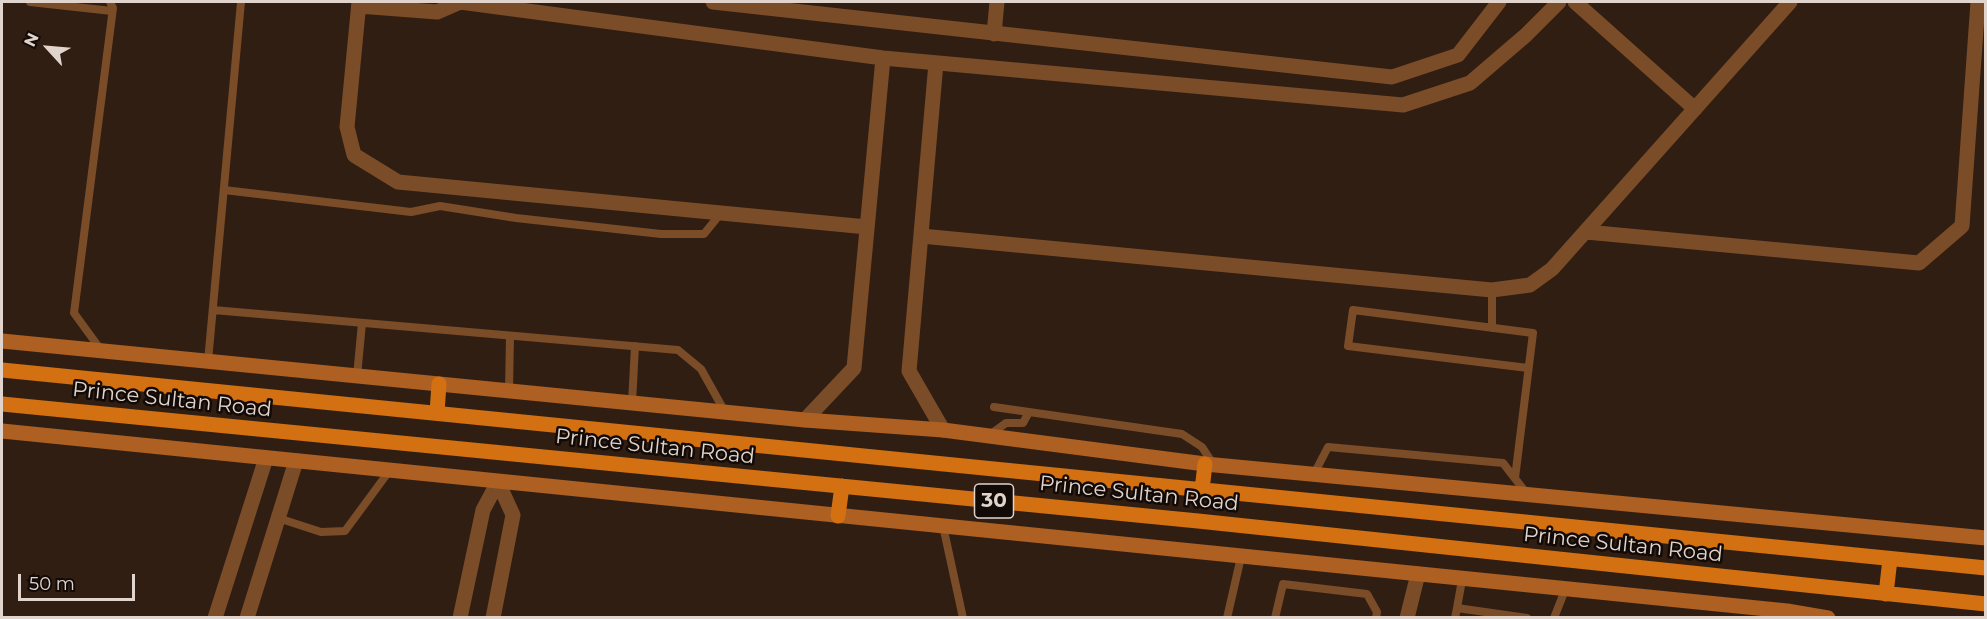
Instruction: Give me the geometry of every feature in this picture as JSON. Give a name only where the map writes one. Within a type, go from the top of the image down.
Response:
[{"type":"main road","points":[[2,341],[805,420],[943,430],[1209,464],[1986,537]]},
{"type":"main road","name":"Prince Sultan Road","points":[[2,370],[1986,568]]},
{"type":"main road","points":[[437,413],[439,384]]},
{"type":"main road","name":"Prince Sultan Road","points":[[2,404],[842,486],[1986,604]]},
{"type":"main road","points":[[2,431],[1787,611],[1828,618]]},
{"type":"main road","points":[[1202,490],[1209,464]]},
{"type":"main road","points":[[838,516],[842,486]]},
{"type":"main road","points":[[1886,594],[1890,559]]},
{"type":"street","points":[[867,227],[398,182],[354,155],[347,128],[359,4],[437,12],[460,2],[884,58],[1403,105],[1470,83],[1526,35],[1559,2]]},
{"type":"street","points":[[713,2],[845,9],[994,34],[1392,77],[1458,56],[1494,4]]},
{"type":"street","points":[[994,34],[997,2]]},
{"type":"street","points":[[1575,2],[1695,109]]},
{"type":"street","points":[[921,236],[1492,290],[1530,285],[1552,269],[1586,232],[1790,2]]},
{"type":"street","points":[[1586,232],[1919,263],[1962,225],[1978,2]]},
{"type":"street","points":[[805,420],[854,368],[884,58]]},
{"type":"street","points":[[936,63],[909,371],[943,430]]},
{"type":"street","points":[[215,618],[266,458]]},
{"type":"street","points":[[247,618],[296,461]]},
{"type":"street","points":[[460,618],[483,510],[498,482]]},
{"type":"street","points":[[493,618],[513,515],[498,482]]},
{"type":"street","points":[[1407,618],[1418,574]]},
{"type":"lane","points":[[30,2],[111,6],[74,313],[101,351]]},
{"type":"lane","points":[[208,361],[241,2]]},
{"type":"lane","points":[[224,190],[411,212],[440,206],[516,218],[661,234],[704,234],[721,213]]},
{"type":"lane","points":[[1492,290],[1492,328]]},
{"type":"lane","points":[[213,310],[678,350],[701,369],[725,412]]},
{"type":"lane","points":[[1515,478],[1533,333],[1353,310],[1348,346],[1528,368]]},
{"type":"lane","points":[[357,376],[362,323]]},
{"type":"lane","points":[[509,391],[510,336]]},
{"type":"lane","points":[[632,403],[635,346]]},
{"type":"lane","points":[[994,407],[1182,434],[1202,447],[1209,464]]},
{"type":"lane","points":[[988,436],[1006,423],[1023,423],[1029,412]]},
{"type":"lane","points":[[1314,474],[1328,447],[1503,464],[1527,494]]},
{"type":"lane","points":[[278,518],[321,532],[345,531],[390,470]]},
{"type":"lane","points":[[943,526],[963,618]]},
{"type":"lane","points":[[1227,618],[1241,557]]},
{"type":"lane","points":[[1455,618],[1462,580]]},
{"type":"lane","points":[[1275,618],[1282,584],[1367,594],[1377,612],[1376,618]]},
{"type":"lane","points":[[1554,618],[1565,590]]},
{"type":"lane","points":[[1457,608],[1527,618]]}]
